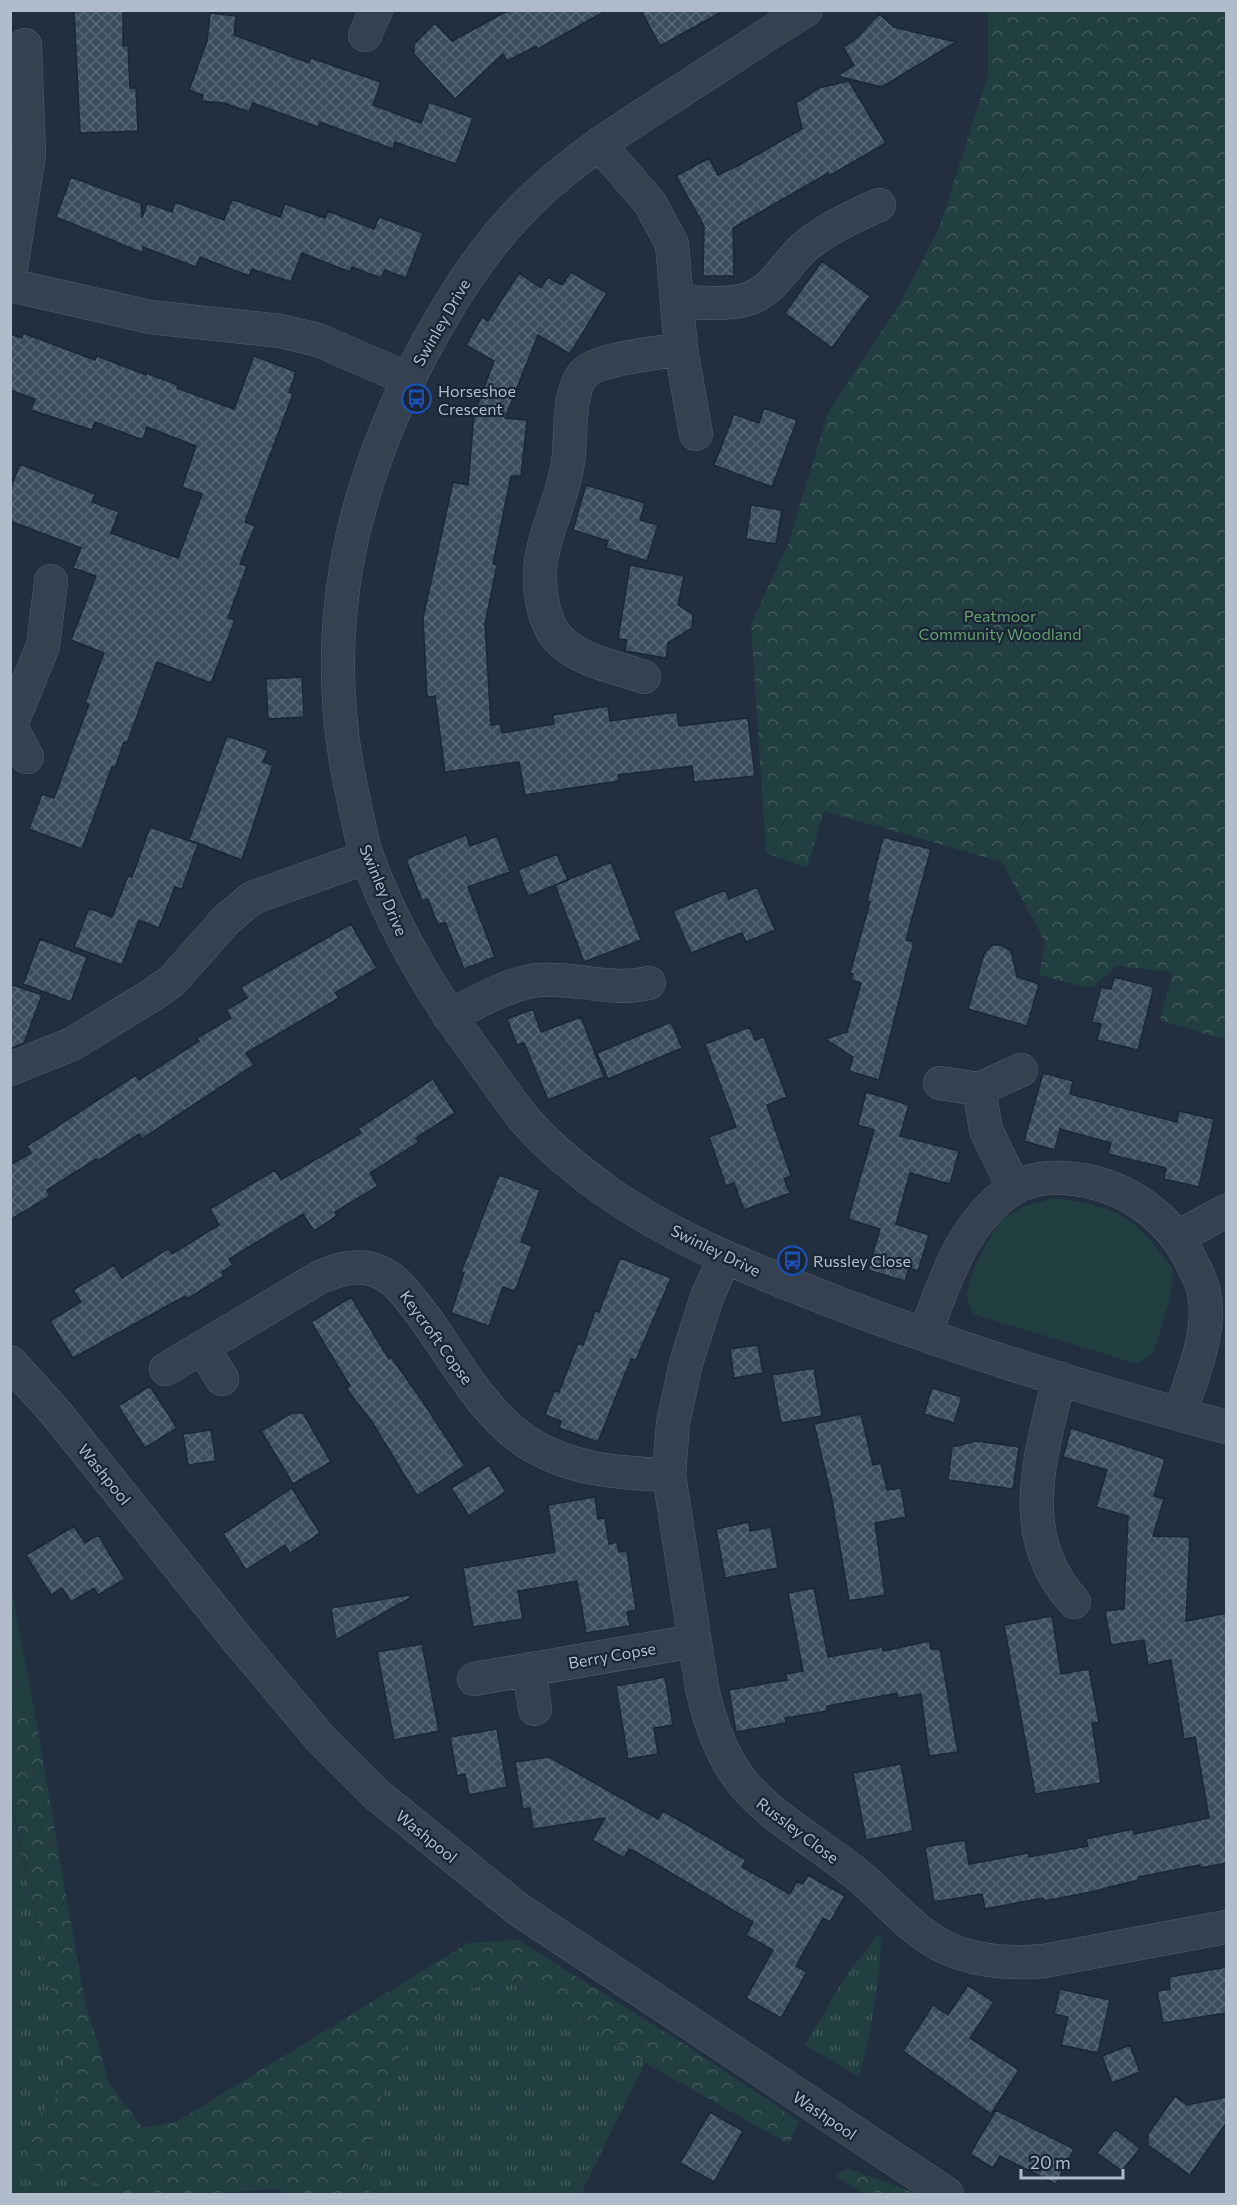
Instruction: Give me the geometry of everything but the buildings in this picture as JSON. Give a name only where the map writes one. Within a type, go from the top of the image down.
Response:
[{"type":"street","name":"Swinley Drive","points":[[806,10],[767,21],[599,144],[539,191],[508,223],[468,274],[408,379],[385,427],[369,473],[348,554],[339,619],[338,684],[342,730],[367,857],[420,972],[449,1016],[525,1120],[572,1165],[613,1196],[725,1257],[925,1335],[1059,1378],[1227,1427]]},
{"type":"street","points":[[10,275],[29,154],[25,45]]},
{"type":"street","points":[[599,144],[650,203],[667,231],[675,258],[681,349],[696,434]]},
{"type":"street","points":[[678,302],[738,301],[759,294],[771,286],[807,245],[834,227],[879,205]]},
{"type":"street","points":[[10,285],[150,317],[282,331],[318,340],[408,379]]},
{"type":"street","points":[[644,677],[576,653],[560,640],[553,631],[544,607],[540,574],[541,560],[565,477],[572,410],[581,377],[588,369],[604,364],[681,349]]},
{"type":"street","points":[[27,758],[11,727],[43,646],[51,581]]},
{"type":"street","points":[[10,1069],[72,1044],[172,981],[226,920],[252,898],[367,857]]},
{"type":"street","points":[[449,1016],[520,983],[538,980],[625,987],[649,983]]},
{"type":"street","points":[[940,1083],[979,1089],[1021,1070]]},
{"type":"street","points":[[979,1089],[986,1130],[1014,1188]]},
{"type":"street","points":[[925,1335],[945,1280],[966,1239],[981,1218],[1014,1188],[1036,1180],[1053,1178],[1100,1183],[1142,1203],[1178,1237],[1201,1281],[1206,1302],[1201,1342],[1180,1414]]},
{"type":"street","points":[[1178,1237],[1227,1211]]},
{"type":"street","name":"Russley Close","points":[[725,1257],[706,1297],[686,1363],[673,1423],[669,1476],[694,1641],[710,1723],[726,1760],[740,1782],[776,1817],[861,1878],[933,1941],[987,1961],[1014,1963],[1044,1961],[1227,1927]]},
{"type":"street","name":"Keycroft Copse","points":[[166,1369],[320,1277],[343,1268],[376,1270],[404,1290],[480,1396],[524,1440],[551,1455],[585,1467],[608,1472],[669,1476]]},
{"type":"street","points":[[203,1348],[222,1379]]},
{"type":"street","name":"Washpool","points":[[10,1362],[56,1413],[312,1729],[376,1794],[518,1909],[947,2194]]},
{"type":"street","points":[[1059,1378],[1038,1470],[1036,1524],[1044,1557],[1052,1574],[1074,1602]]},
{"type":"street","name":"Berry Copse","points":[[474,1679],[694,1641]]},
{"type":"street","points":[[529,1669],[535,1709]]},
{"type":"green space","name":"Peatmoor Community Woodland","points":[[1166,10],[1226,11],[1226,1040],[1160,1020],[1173,972],[1116,966],[1093,987],[1084,987],[1039,975],[1045,942],[1002,862],[824,811],[807,868],[766,853],[751,624],[788,544],[828,413],[897,308],[938,231],[988,75],[988,11],[1160,11],[1164,13]]},
{"type":"green space","points":[[1053,1198],[1094,1205],[1123,1217],[1147,1236],[1173,1269],[1171,1294],[1154,1352],[1138,1364],[973,1314],[966,1295],[977,1261],[999,1222],[1020,1208]]},
{"type":"green space","points":[[11,1586],[35,1714],[11,1711]]},
{"type":"green space","points":[[10,1711],[35,1714],[84,1998],[110,2085],[143,2128],[178,2121],[468,1943],[518,1940],[689,2047],[799,2121],[789,2144],[645,2063],[535,1989],[506,1982],[460,1990],[408,2038],[385,2087],[366,2156],[370,2194],[283,2194],[280,2189],[198,2194],[124,2194],[96,2183],[39,2169],[23,2154],[28,2127],[59,2093],[65,2057],[11,1798]]},
{"type":"green space","points":[[10,1798],[65,2057],[59,2093],[28,2127],[39,2169],[96,2183],[124,2194],[11,2194]]},
{"type":"green space","points":[[877,1936],[882,1939],[876,1991],[868,2043],[859,2077],[805,2045],[845,1977]]},
{"type":"green space","points":[[506,1982],[535,1989],[645,2063],[581,2194],[370,2194],[366,2156],[385,2087],[408,2038],[460,1990]]},
{"type":"green space","points":[[847,2168],[914,2194],[864,2194],[835,2176]]},
{"type":"place","name":"Horseshoe Crescent","points":[[417,399]]},
{"type":"place","name":"Russley Close","points":[[792,1260]]}]
